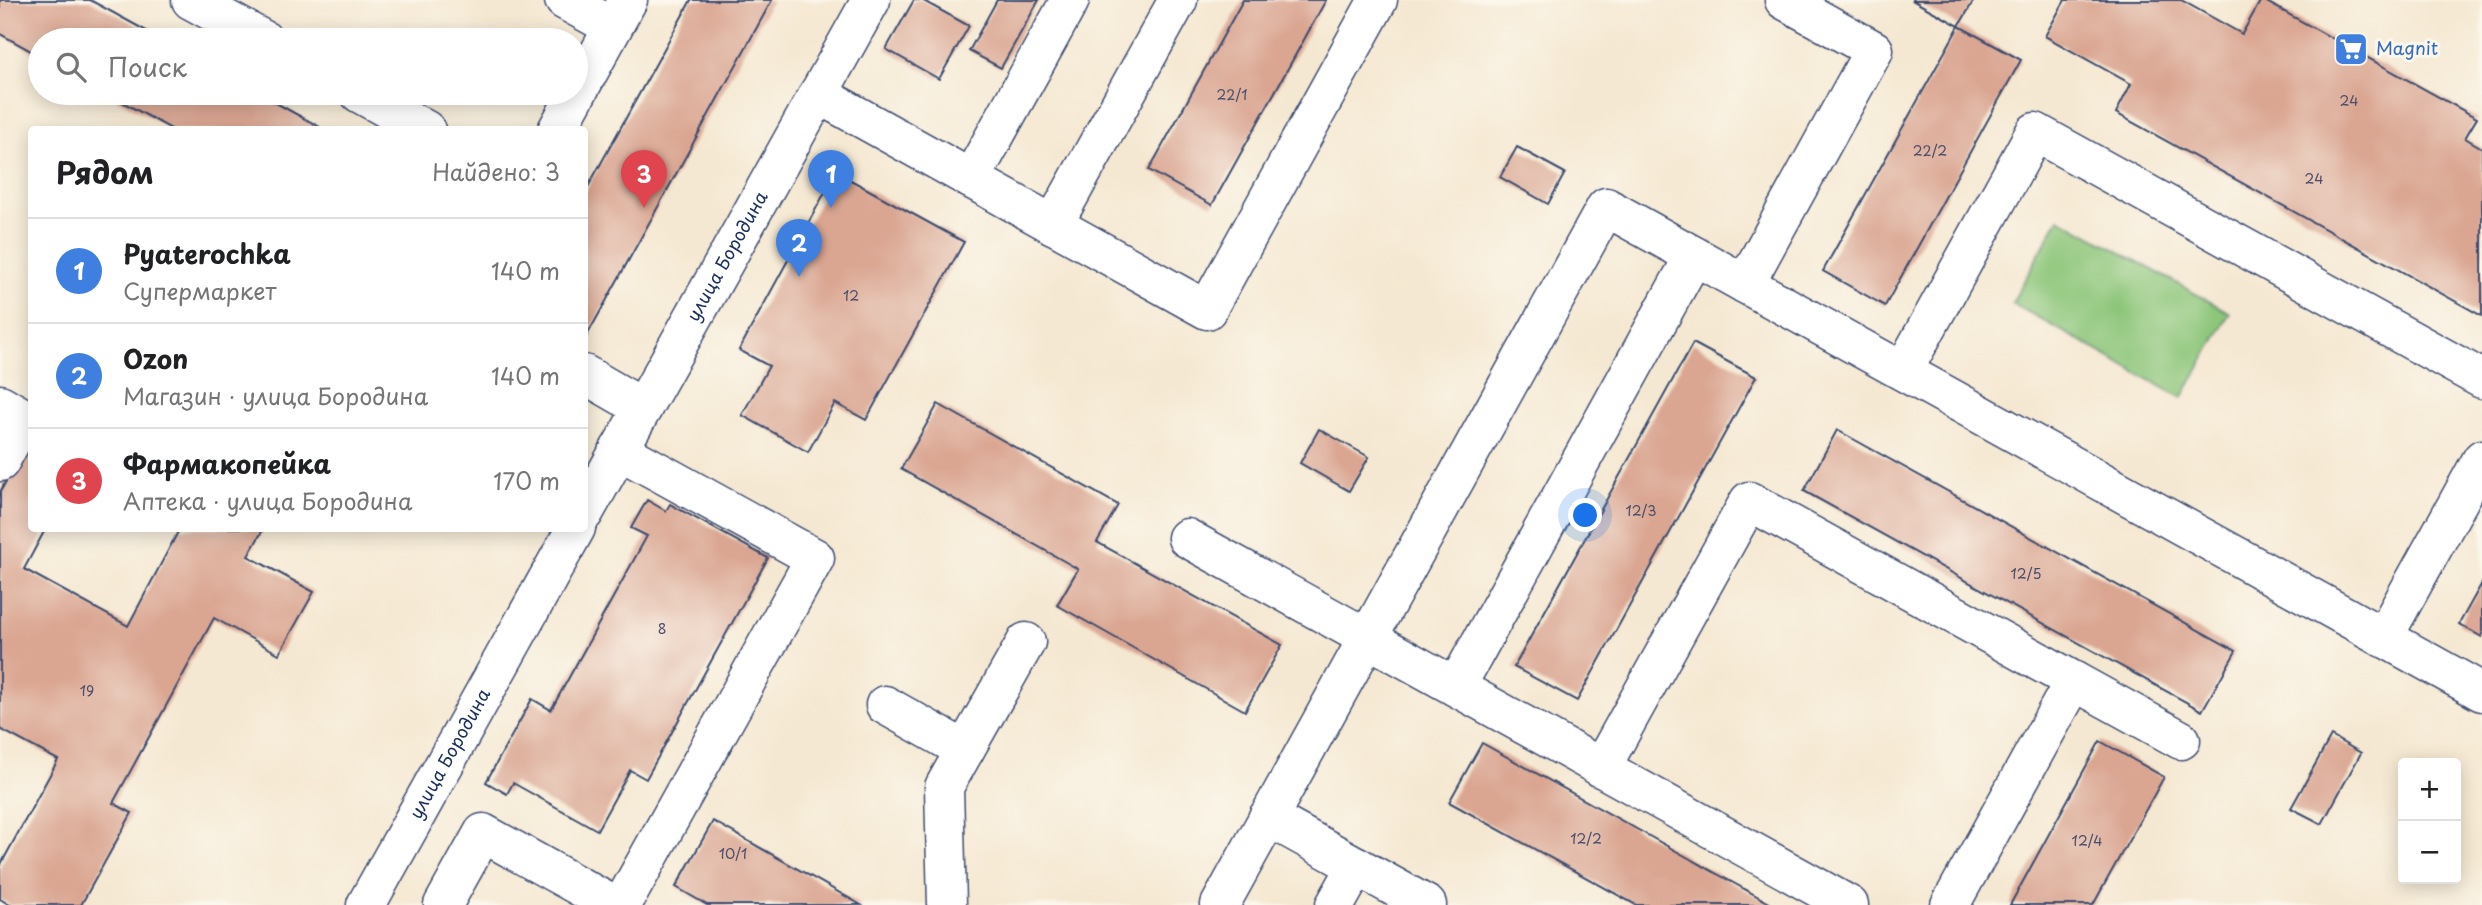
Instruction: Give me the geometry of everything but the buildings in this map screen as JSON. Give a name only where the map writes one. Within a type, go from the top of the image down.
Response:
[{"type":"street","points":[[191,0],[242,28]]},
{"type":"street","points":[[564,0],[621,14],[588,74]]},
{"type":"street","name":"улица Бородина","points":[[588,506],[871,0]]},
{"type":"street","points":[[971,179],[1070,0]]},
{"type":"street","points":[[1053,225],[1178,0]]},
{"type":"street","points":[[818,94],[1207,310],[1378,0]]},
{"type":"street","points":[[1745,284],[1874,50],[1784,0]]},
{"type":"street","points":[[381,105],[419,126]]},
{"type":"street","points":[[559,126],[571,105]]},
{"type":"street","points":[[1903,371],[2035,132],[2482,379]]},
{"type":"street","points":[[1220,905],[1606,207],[2482,692]]},
{"type":"street","points":[[1456,687],[1694,256]]},
{"type":"street","points":[[588,376],[643,408]]},
{"type":"street","points":[[0,404],[24,418],[0,462]]},
{"type":"street","points":[[620,450],[815,558],[622,905]]},
{"type":"street","points":[[2384,638],[2482,459]]},
{"type":"street","points":[[1601,768],[1749,500],[2181,740]]},
{"type":"street","name":"улица Бородина","points":[[366,905],[574,532]]},
{"type":"street","points":[[1187,538],[1849,905]]},
{"type":"street","points":[[947,905],[944,787],[1026,642]]},
{"type":"street","points":[[1950,905],[2074,681]]},
{"type":"street","points":[[885,705],[965,750]]},
{"type":"street","points":[[1268,817],[1427,905]]},
{"type":"street","points":[[443,905],[483,833],[613,905]]},
{"type":"street","points":[[1335,905],[1357,866]]},
{"type":"green space","points":[[2059,218],[2230,313],[2182,398],[2012,303]]},
{"type":"place","name":"Magnit","points":[[2351,49]]},
{"type":"place","name":"Фармакопейка","points":[[644,208]]},
{"type":"place","name":"Pyaterochka","points":[[831,208]]},
{"type":"place","name":"Ozon","points":[[799,277]]}]
